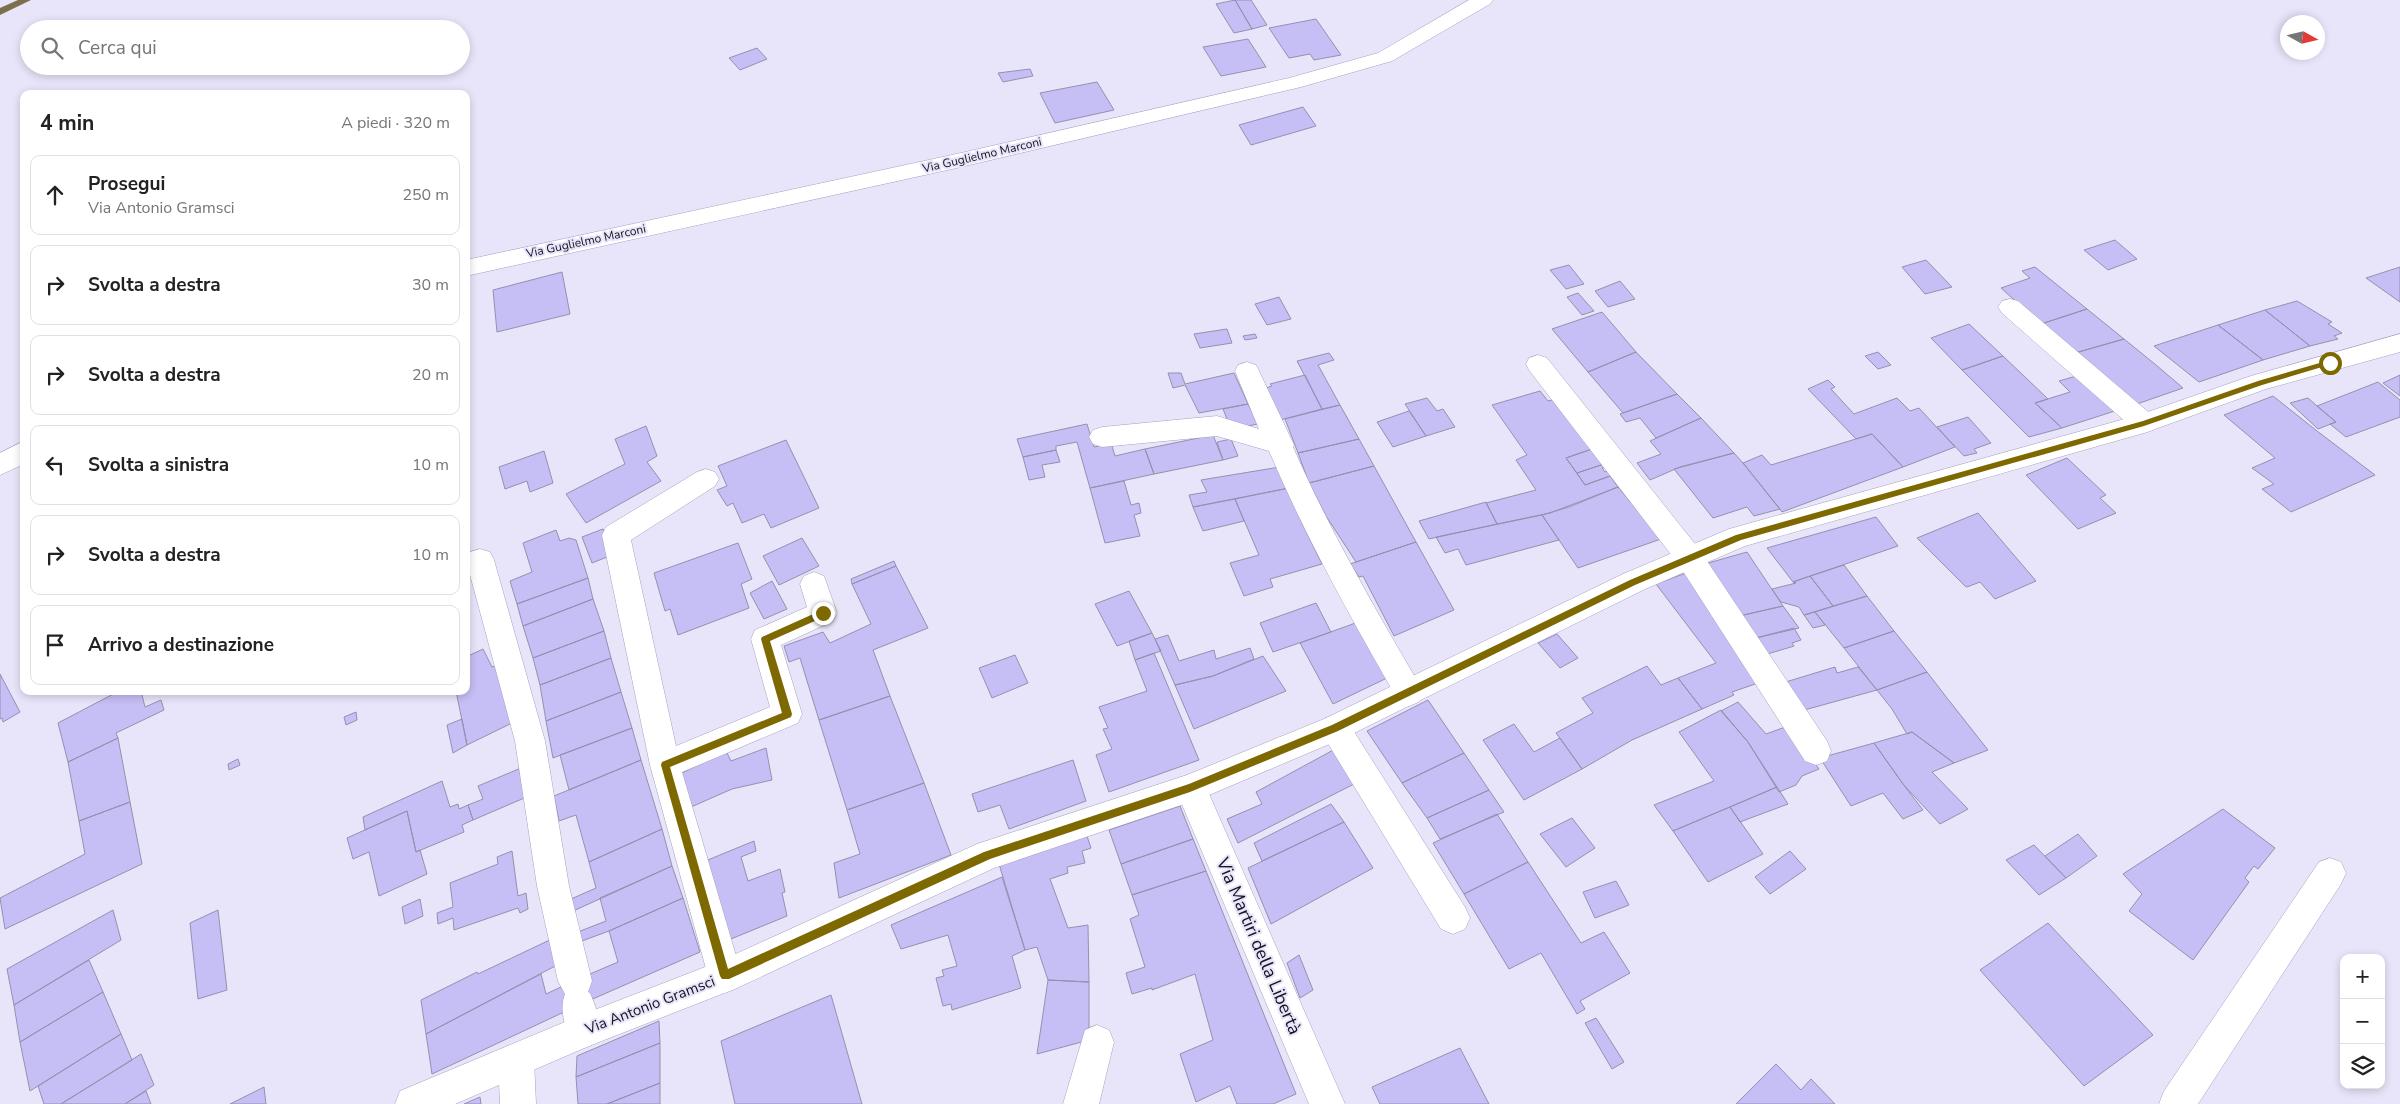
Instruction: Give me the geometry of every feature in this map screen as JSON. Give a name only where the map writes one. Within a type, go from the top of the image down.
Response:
[{"type":"street","name":"Via Guglielmo Marconi","points":[[470,267],[961,160],[1294,83],[1385,57],[1483,0]]},
{"type":"street","points":[[2010,307],[2144,423]]},
{"type":"street","name":"Via Antonio Gramsci","points":[[413,1104],[516,1061],[579,1006],[725,976],[988,856],[1190,788],[1335,728],[1632,582],[1739,537],[2144,423],[2260,382],[2400,343]]},
{"type":"street","points":[[1538,364],[1689,557],[1816,751]]},
{"type":"street","points":[[1247,371],[1281,445],[1302,498],[1367,621],[1409,693]]},
{"type":"street","points":[[1102,437],[1217,426],[1281,445]]},
{"type":"street","points":[[0,465],[20,453]]},
{"type":"street","points":[[706,478],[616,535],[665,765],[725,976]]},
{"type":"street","points":[[480,560],[530,741],[553,886],[579,1006]]},
{"type":"street","points":[[665,765],[787,714],[766,639],[823,613],[814,584]]},
{"type":"street","points":[[1335,728],[1454,918]]},
{"type":"street","name":"Via Martiri della Libertà","points":[[1190,788],[1327,1104]]},
{"type":"street","points":[[2176,1104],[2330,873]]},
{"type":"street","points":[[1081,1104],[1097,1042]]},
{"type":"street","points":[[516,1061],[518,1104]]},
{"type":"building","points":[[1235,0],[1251,0],[1267,25],[1252,29]]},
{"type":"building","points":[[1235,0],[1252,29],[1234,33],[1216,4]]},
{"type":"building","points":[[1316,19],[1341,55],[1314,60],[1310,54],[1289,58],[1269,28]]},
{"type":"building","points":[[1248,39],[1266,67],[1221,76],[1203,47]]},
{"type":"building","points":[[757,48],[767,59],[740,70],[729,58]]},
{"type":"building","points":[[1030,69],[1033,76],[1003,82],[998,73]]},
{"type":"building","points":[[1097,82],[1114,110],[1055,123],[1040,93]]},
{"type":"building","points":[[1303,107],[1316,126],[1251,145],[1239,125]]},
{"type":"building","points":[[2115,240],[2137,259],[2108,270],[2084,250]]},
{"type":"building","points":[[1926,260],[1952,287],[1925,294],[1902,267]]},
{"type":"building","points":[[1569,265],[1584,284],[1566,289],[1550,270]]},
{"type":"building","points":[[2035,267],[2087,309],[2041,324],[2001,288],[2030,278],[2022,271]]},
{"type":"building","points":[[2400,267],[2400,302],[2366,278]]},
{"type":"building","points":[[562,272],[570,314],[497,332],[493,290]]},
{"type":"building","points":[[1620,281],[1635,299],[1608,307],[1595,291]]},
{"type":"building","points":[[1578,293],[1594,311],[1582,315],[1567,297]]},
{"type":"building","points":[[1279,297],[1291,319],[1267,325],[1255,304]]},
{"type":"building","points":[[2297,301],[2332,322],[2328,324],[2342,333],[2334,336],[2338,339],[2310,346],[2265,310]]},
{"type":"building","points":[[2087,309],[2124,339],[2075,353],[2041,324]]},
{"type":"building","points":[[2265,310],[2310,346],[2263,360],[2218,325]]},
{"type":"building","points":[[1602,312],[1636,352],[1588,372],[1552,329]]},
{"type":"building","points":[[1969,324],[2003,356],[1962,370],[1931,338]]},
{"type":"building","points":[[2218,325],[2263,360],[2199,382],[2154,346]]},
{"type":"building","points":[[1227,329],[1232,343],[1200,348],[1194,334]]},
{"type":"building","points":[[1255,334],[1257,338],[1245,340],[1243,336]]},
{"type":"building","points":[[2124,339],[2183,388],[2134,405],[2075,353]]},
{"type":"building","points":[[1636,352],[1677,394],[1623,413],[1588,372]]},
{"type":"building","points":[[1878,352],[1891,365],[1878,369],[1865,356]]},
{"type":"building","points":[[1329,353],[1334,360],[1318,365],[1340,405],[1322,409],[1297,361]]},
{"type":"building","points":[[2003,356],[2048,399],[2035,403],[2062,428],[2029,437],[1962,370]]},
{"type":"building","points":[[1168,373],[1181,373],[1185,384],[1234,373],[1248,404],[1199,413],[1185,385],[1173,388]]},
{"type":"building","points":[[1305,375],[1322,409],[1280,420],[1266,388],[1272,386],[1270,384]]},
{"type":"building","points":[[2080,375],[2118,410],[2062,428],[2035,403],[2070,392],[2059,381]]},
{"type":"building","points":[[2400,375],[2400,396],[2383,383]]},
{"type":"building","points":[[1828,380],[1835,387],[1831,389],[1854,414],[1897,398],[1910,411],[1919,408],[1955,447],[1903,467],[1872,434],[1856,439],[1808,389]]},
{"type":"building","points":[[2378,382],[2400,400],[2400,417],[2346,437],[2330,424],[2336,422],[2317,406]]},
{"type":"building","points":[[1540,391],[1548,401],[1552,400],[1592,449],[1566,458],[1585,485],[1610,476],[1618,487],[1550,513],[1497,524],[1486,503],[1536,490],[1516,460],[1527,455],[1492,405]]},
{"type":"building","points":[[1677,394],[1701,418],[1656,438],[1640,418],[1626,422],[1620,414]]},
{"type":"building","points":[[2273,396],[2375,475],[2291,512],[2262,489],[2274,484],[2252,468],[2275,458],[2224,415]]},
{"type":"building","points":[[1427,398],[1437,411],[1443,409],[1455,427],[1426,436],[1405,404]]},
{"type":"building","points":[[2308,398],[2336,422],[2318,429],[2290,403]]},
{"type":"building","points":[[1248,404],[1258,424],[1231,429],[1223,409]]},
{"type":"building","points":[[1340,405],[1359,439],[1298,453],[1285,419]]},
{"type":"building","points":[[1409,411],[1426,436],[1393,447],[1377,422]]},
{"type":"building","points":[[1968,417],[1991,443],[1974,449],[1977,453],[1964,456],[1937,427]]},
{"type":"building","points":[[1701,418],[1734,453],[1680,467],[1650,480],[1637,463],[1661,454],[1650,441]]},
{"type":"building","points":[[1087,424],[1094,447],[1111,443],[1115,456],[1145,449],[1154,474],[1090,488],[1077,442],[1056,446],[1056,450],[1023,457],[1017,439]]},
{"type":"building","points":[[646,426],[657,456],[647,462],[661,481],[586,523],[566,494],[625,464],[615,439]]},
{"type":"building","points":[[1872,434],[1903,467],[1782,512],[1743,463],[1762,455],[1771,465]]},
{"type":"building","points":[[1213,435],[1223,460],[1154,474],[1145,449]]},
{"type":"building","points":[[1231,439],[1238,456],[1223,460],[1217,442]]},
{"type":"building","points":[[1359,439],[1374,466],[1309,483],[1298,453]]},
{"type":"building","points":[[786,440],[819,508],[771,528],[764,514],[742,523],[733,503],[727,506],[717,490],[727,486],[718,466]]},
{"type":"building","points":[[1592,449],[1604,464],[1577,473],[1566,458]]},
{"type":"building","points":[[1056,450],[1060,462],[1042,465],[1045,477],[1029,480],[1023,457]]},
{"type":"building","points":[[544,451],[553,483],[530,492],[527,481],[505,489],[499,467]]},
{"type":"building","points":[[1734,453],[1780,509],[1754,516],[1747,507],[1713,518],[1674,469]]},
{"type":"building","points":[[2067,458],[2106,495],[2100,498],[2116,513],[2078,529],[2026,475]]},
{"type":"building","points":[[1604,464],[1606,467],[1602,468],[1605,472],[1610,470],[1613,475],[1585,485],[1577,473]]},
{"type":"building","points":[[1374,466],[1416,542],[1356,562],[1326,516],[1309,483]]},
{"type":"building","points":[[1280,467],[1289,488],[1193,507],[1189,495],[1207,492],[1201,480]]},
{"type":"building","points":[[1124,481],[1131,505],[1139,503],[1141,513],[1134,515],[1140,536],[1105,543],[1090,488]]},
{"type":"building","points":[[1618,487],[1661,539],[1578,568],[1542,515],[1569,507]]},
{"type":"building","points":[[1289,488],[1301,521],[1322,564],[1270,579],[1273,587],[1244,596],[1230,563],[1259,555],[1235,499]]},
{"type":"building","points":[[1235,499],[1244,521],[1203,531],[1193,507]]},
{"type":"building","points":[[1486,502],[1497,524],[1429,539],[1419,521]]},
{"type":"building","points":[[1978,513],[2036,581],[1995,599],[1980,582],[1965,586],[1917,538]]},
{"type":"building","points":[[1542,515],[1559,540],[1466,565],[1458,549],[1445,553],[1436,537]]},
{"type":"building","points":[[1876,517],[1898,546],[1793,582],[1767,548]]},
{"type":"building","points":[[603,529],[612,555],[592,563],[582,537]]},
{"type":"building","points":[[556,530],[560,541],[569,538],[576,540],[588,578],[517,604],[510,581],[532,572],[523,543]]},
{"type":"building","points":[[802,538],[819,566],[779,585],[763,556]]},
{"type":"building","points":[[1416,542],[1454,610],[1394,636],[1363,576],[1359,577],[1350,564]]},
{"type":"building","points":[[738,543],[752,579],[741,584],[749,608],[678,635],[670,609],[665,611],[654,573]]},
{"type":"building","points":[[1747,552],[1783,606],[1735,617],[1701,565]]},
{"type":"building","points":[[894,561],[896,566],[852,584],[851,579]]},
{"type":"building","points":[[1844,565],[1867,596],[1833,606],[1810,576]]},
{"type":"building","points":[[896,566],[928,628],[873,650],[890,696],[819,720],[800,658],[789,662],[784,646],[823,632],[830,643],[871,624],[852,584]]},
{"type":"building","points":[[1686,573],[1761,682],[1732,692],[1734,695],[1702,709],[1678,678],[1716,663],[1656,584]]},
{"type":"building","points":[[1810,576],[1833,606],[1804,615],[1799,607],[1781,602],[1772,589],[1796,583],[1793,582]]},
{"type":"building","points":[[588,578],[593,599],[523,626],[517,604]]},
{"type":"building","points":[[772,581],[787,609],[764,619],[750,593]]},
{"type":"building","points":[[1129,591],[1152,633],[1117,646],[1095,604]]},
{"type":"building","points":[[1867,596],[1894,631],[1844,648],[1815,612]]},
{"type":"building","points":[[593,599],[604,631],[533,658],[523,626]]},
{"type":"building","points":[[1316,603],[1331,632],[1273,652],[1260,623]]},
{"type":"building","points":[[1783,606],[1799,628],[1752,639],[1735,617]]},
{"type":"building","points":[[1815,612],[1825,625],[1813,628],[1804,615]]},
{"type":"building","points":[[1361,621],[1387,678],[1333,704],[1300,643]]},
{"type":"building","points":[[1794,628],[1801,640],[1792,643],[1794,646],[1764,655],[1752,639]]},
{"type":"building","points":[[604,631],[611,658],[540,685],[533,658]]},
{"type":"building","points":[[1894,631],[1927,672],[1877,690],[1844,648]]},
{"type":"building","points":[[1152,633],[1161,651],[1135,660],[1129,641]]},
{"type":"building","points":[[1557,634],[1578,658],[1560,668],[1538,643]]},
{"type":"building","points":[[1168,635],[1179,661],[1214,650],[1216,659],[1250,648],[1254,659],[1213,676],[1175,685],[1155,639]]},
{"type":"building","points":[[483,649],[492,667],[495,666],[512,723],[467,745],[457,695],[470,695],[470,655]]},
{"type":"building","points":[[1154,653],[1199,760],[1109,792],[1096,755],[1112,749],[1103,729],[1108,728],[1099,707],[1147,691],[1135,660]]},
{"type":"building","points":[[1015,655],[1028,683],[992,698],[979,668]]},
{"type":"building","points":[[1263,656],[1286,691],[1194,729],[1175,685],[1213,676]]},
{"type":"building","points":[[611,658],[621,692],[546,721],[540,685]]},
{"type":"building","points":[[1647,666],[1661,685],[1678,678],[1702,709],[1632,740],[1582,769],[1556,733],[1593,713],[1582,698]]},
{"type":"building","points":[[1835,667],[1837,673],[1858,667],[1877,690],[1797,712],[1779,684]]},
{"type":"building","points":[[1927,672],[1988,750],[1954,763],[1912,732],[1907,734],[1892,709],[1877,690]]},
{"type":"building","points":[[0,674],[20,712],[3,722],[2,718],[0,719]]},
{"type":"building","points":[[621,692],[632,728],[553,758],[546,721]]},
{"type":"building","points":[[111,695],[142,695],[145,707],[161,700],[164,710],[116,733],[118,738],[68,762],[58,723]]},
{"type":"building","points":[[890,696],[924,783],[847,810],[819,720]]},
{"type":"building","points":[[1428,700],[1464,753],[1402,783],[1367,731]]},
{"type":"building","points":[[1738,702],[1766,734],[1788,726],[1819,769],[1802,776],[1796,785],[1779,792],[1748,742],[1721,711]]},
{"type":"building","points":[[1721,710],[1748,742],[1777,787],[1673,831],[1654,805],[1714,781],[1679,732]]},
{"type":"building","points":[[356,712],[357,720],[346,725],[344,717]]},
{"type":"building","points":[[462,719],[467,745],[453,753],[447,725]]},
{"type":"building","points":[[1514,724],[1534,752],[1560,738],[1582,769],[1524,800],[1483,740]]},
{"type":"building","points":[[632,728],[641,760],[569,790],[560,755]]},
{"type":"building","points":[[1912,732],[1954,763],[1932,772],[1968,809],[1940,824],[1903,784],[1874,743]]},
{"type":"building","points":[[118,738],[130,802],[79,821],[68,762]]},
{"type":"building","points":[[1874,743],[1923,810],[1903,819],[1883,793],[1851,806],[1820,758]]},
{"type":"building","points":[[766,748],[772,780],[732,789],[691,807],[678,775],[726,751],[731,761]]},
{"type":"building","points":[[1337,748],[1358,782],[1238,843],[1227,819],[1262,804],[1256,792]]},
{"type":"building","points":[[1464,753],[1489,790],[1427,818],[1402,783]]},
{"type":"building","points":[[238,759],[240,765],[229,770],[228,764]]},
{"type":"building","points":[[641,760],[662,829],[589,862],[576,815],[559,821],[554,796]]},
{"type":"building","points":[[1073,760],[1086,801],[1009,829],[1000,805],[978,812],[972,794]]},
{"type":"building","points":[[521,768],[529,796],[473,820],[468,805],[483,799],[478,786]]},
{"type":"building","points":[[442,781],[450,807],[458,804],[459,809],[468,805],[473,820],[462,825],[464,832],[416,852],[407,811],[365,830],[363,817]]},
{"type":"building","points":[[924,783],[951,855],[839,898],[834,863],[860,854],[847,810]]},
{"type":"building","points":[[1777,787],[1788,804],[1740,822],[1730,807]]},
{"type":"building","points":[[1489,790],[1504,812],[1440,839],[1427,818]]},
{"type":"building","points":[[130,802],[142,864],[5,929],[0,898],[85,854],[79,821]]},
{"type":"building","points":[[1331,804],[1344,822],[1262,861],[1254,843]]},
{"type":"building","points":[[1180,806],[1193,839],[1121,864],[1109,830]]},
{"type":"building","points":[[1730,807],[1763,854],[1708,882],[1673,831]]},
{"type":"building","points":[[2223,809],[2275,848],[2258,869],[2254,866],[2245,878],[2249,882],[2193,960],[2129,911],[2142,894],[2123,874]]},
{"type":"building","points":[[407,811],[416,852],[420,850],[427,874],[379,896],[369,852],[353,859],[347,838]]},
{"type":"building","points":[[1497,814],[1528,862],[1464,894],[1433,843]]},
{"type":"building","points":[[1572,818],[1595,848],[1566,867],[1540,834]]},
{"type":"building","points":[[1344,822],[1373,868],[1271,924],[1248,868]]},
{"type":"building","points":[[662,829],[672,866],[571,912],[571,899],[596,888],[589,862]]},
{"type":"building","points":[[2078,834],[2097,856],[2066,878],[2045,856]]},
{"type":"building","points":[[1087,836],[1091,848],[1082,851],[1085,863],[1067,867],[1068,873],[1050,879],[1068,928],[1088,925],[1089,982],[1048,980],[1037,947],[1025,950],[999,864]]},
{"type":"building","points":[[1193,839],[1206,871],[1132,895],[1121,864]]},
{"type":"building","points":[[754,841],[756,851],[741,857],[748,881],[780,869],[785,892],[782,893],[787,916],[726,941],[698,864]]},
{"type":"building","points":[[2034,845],[2066,878],[2039,895],[2006,860]]},
{"type":"building","points":[[512,851],[518,896],[526,893],[528,909],[520,913],[518,908],[454,930],[453,918],[438,924],[437,913],[453,907],[450,883],[498,864],[497,857]]},
{"type":"building","points":[[1790,851],[1806,869],[1770,894],[1755,877]]},
{"type":"building","points":[[1528,862],[1581,943],[1604,932],[1630,973],[1580,1001],[1585,1009],[1577,1014],[1541,953],[1509,969],[1464,894]]},
{"type":"building","points":[[672,866],[683,898],[609,931],[571,945],[570,935],[606,921],[600,898]]},
{"type":"building","points":[[1206,871],[1296,1094],[1273,1104],[1237,1104],[1230,1086],[1196,1102],[1180,1054],[1213,1040],[1195,974],[1152,990],[1152,988],[1132,994],[1126,973],[1145,967],[1130,919],[1139,915],[1132,895]]},
{"type":"building","points":[[1002,877],[1025,950],[1012,956],[1021,988],[952,1010],[951,1004],[943,1006],[936,978],[944,976],[942,970],[957,966],[948,935],[901,949],[891,925]]},
{"type":"building","points":[[1616,881],[1629,905],[1595,918],[1583,892]]},
{"type":"building","points":[[683,898],[700,952],[579,1005],[576,980],[618,962],[609,931]]},
{"type":"building","points":[[420,899],[423,916],[405,924],[402,907]]},
{"type":"building","points":[[113,910],[121,940],[14,1005],[7,969]]},
{"type":"building","points":[[218,910],[227,990],[198,999],[190,923]]},
{"type":"building","points":[[2048,923],[2153,1035],[2084,1086],[1980,970]]},
{"type":"building","points":[[556,937],[559,964],[426,1034],[421,1000],[477,972],[478,974]]},
{"type":"building","points":[[1299,955],[1313,990],[1300,998],[1287,963]]},
{"type":"building","points":[[89,960],[103,992],[20,1042],[14,1005]]},
{"type":"building","points":[[541,974],[546,994],[576,980],[579,1005],[432,1074],[426,1034]]},
{"type":"building","points":[[1048,980],[1089,982],[1089,1040],[1037,1054]]},
{"type":"building","points":[[103,992],[121,1034],[30,1091],[20,1042]]},
{"type":"building","points":[[831,995],[862,1104],[735,1104],[721,1041]]},
{"type":"building","points":[[1596,1018],[1624,1062],[1612,1069],[1585,1023]]},
{"type":"building","points":[[659,1021],[660,1043],[576,1077],[577,1056]]},
{"type":"building","points":[[121,1034],[132,1060],[61,1104],[44,1104],[38,1086]]},
{"type":"building","points":[[660,1043],[660,1083],[607,1104],[578,1104],[576,1077]]},
{"type":"building","points":[[1460,1048],[1489,1104],[1380,1104],[1372,1087]]},
{"type":"building","points":[[141,1054],[154,1085],[125,1104],[61,1104]]},
{"type":"building","points":[[1776,1064],[1801,1090],[1811,1079],[1835,1104],[1736,1104]]},
{"type":"building","points":[[660,1083],[660,1104],[607,1104]]},
{"type":"building","points":[[264,1087],[266,1104],[230,1104]]},
{"type":"building","points":[[146,1091],[151,1104],[125,1104]]},
{"type":"building","points":[[480,1097],[481,1104],[464,1104]]},
{"type":"waterway","points":[[0,12],[26,0]]},
{"type":"route","points":[[823,613],[766,639],[787,714],[665,765],[725,976],[988,856],[1190,788],[1335,728],[1632,582],[1739,537],[2144,423],[2260,382],[2330,363]]}]
